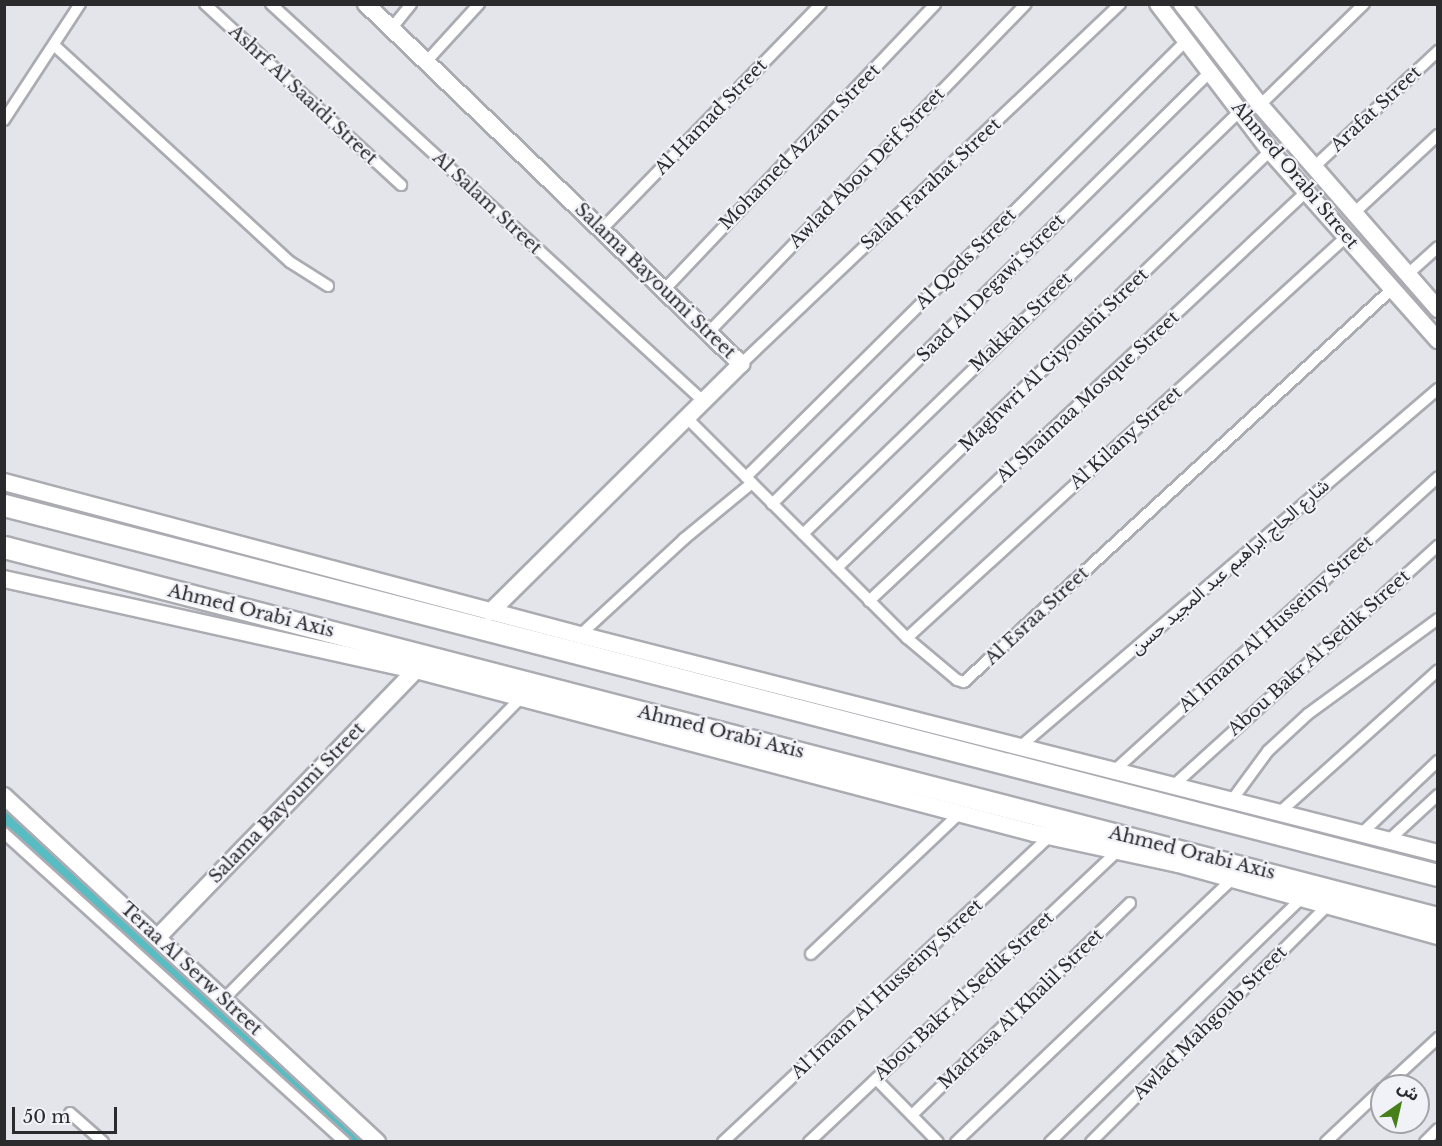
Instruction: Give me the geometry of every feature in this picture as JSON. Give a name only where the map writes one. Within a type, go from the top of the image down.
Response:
[{"type":"highway","points":[[4,505],[1437,875]]},
{"type":"highway","name":"Ahmed Orabi Axis","points":[[4,548],[1437,918]]},
{"type":"street","points":[[6,112],[55,46],[80,4]]},
{"type":"street","name":"Ashrf Al Saaidi Street","points":[[205,4],[401,185]]},
{"type":"street","name":"Al Salam Street","points":[[271,4],[703,401]]},
{"type":"street","name":"Salama Bayoumi Street","points":[[366,4],[741,364],[490,612]]},
{"type":"street","points":[[391,28],[411,4]]},
{"type":"street","points":[[426,62],[479,4]]},
{"type":"street","name":"Al Hamad Street","points":[[601,230],[821,4]]},
{"type":"street","name":"Mohamed Azzam Street","points":[[664,290],[935,4]]},
{"type":"street","name":"Awlad Abou Deif Street","points":[[709,332],[1026,4]]},
{"type":"street","name":"Salah Farahat Street","points":[[741,364],[1120,4]]},
{"type":"street","name":"Ahmed Orabi Street","points":[[1158,4],[1270,151],[1437,340]]},
{"type":"street","name":"Ahmed Orabi Street","points":[[1182,4],[1260,105],[1437,309]]},
{"type":"street","points":[[1260,105],[1364,4]]},
{"type":"street","name":"Al Qods Street","points":[[580,635],[749,480],[1186,41]]},
{"type":"street","points":[[55,46],[290,262],[328,286]]},
{"type":"street","name":"Arafat Street","points":[[1314,167],[1437,51]]},
{"type":"street","name":"Saad Al Degawi Street","points":[[772,504],[1210,72]]},
{"type":"street","name":"Makkah Street","points":[[803,534],[1240,111]]},
{"type":"street","points":[[1354,213],[1437,135]]},
{"type":"street","name":"Maghwri Al Giyoushi Street","points":[[837,568],[1270,151]]},
{"type":"street","name":"Al Shaimaa Mosque Street","points":[[869,601],[1306,192]]},
{"type":"street","points":[[1322,211],[1338,195]]},
{"type":"street","name":"Al Kilany Street","points":[[907,638],[1346,237]]},
{"type":"street","points":[[1408,274],[1437,247]]},
{"type":"street","name":"Al Esraa Street","points":[[687,418],[907,638],[957,680],[970,678],[1392,289]]},
{"type":"street","name":"شارع الحاج ابراهيم عبد المجيد حسن","points":[[1022,745],[1437,389]]},
{"type":"street","name":"Al Imam Al Husseiny Street","points":[[1115,770],[1437,477]]},
{"type":"street","points":[[4,482],[490,612],[1022,745],[1437,853]]},
{"type":"street","name":"Abou Bakr Al Sedik Street","points":[[1174,785],[1437,546]]},
{"type":"street","points":[[4,579],[416,670],[960,813],[1232,879],[1437,936]]},
{"type":"street","points":[[1232,800],[1268,752],[1308,714],[1437,619]]},
{"type":"street","name":"Salama Bayoumi Street","points":[[158,937],[416,670]]},
{"type":"street","points":[[1280,812],[1437,670]]},
{"type":"street","points":[[224,999],[521,698]]},
{"type":"street","points":[[1362,833],[1437,760]]},
{"type":"street","points":[[1389,840],[1437,795]]},
{"type":"street","name":"Teraa Al Serw Street","points":[[4,796],[377,1142]]},
{"type":"street","points":[[811,954],[960,813]]},
{"type":"street","name":"Teraa Al Serw Street","points":[[4,833],[345,1142]]},
{"type":"street","name":"Al Imam Al Husseiny Street","points":[[723,1142],[1050,836]]},
{"type":"street","name":"Abou Bakr Al Sedik Street","points":[[809,1142],[1118,851]]},
{"type":"street","points":[[956,1142],[1232,879]]},
{"type":"street","points":[[1050,1142],[1302,898]]},
{"type":"street","name":"Madrasa Al Khalil Street","points":[[912,1115],[1130,903]]},
{"type":"street","name":"Awlad Mahgoub Street","points":[[1091,1142],[1328,905]]},
{"type":"street","points":[[1399,1074],[1437,1038]]},
{"type":"street","points":[[876,1078],[938,1142]]},
{"type":"street","points":[[1326,1142],[1370,1100]]},
{"type":"street","points":[[70,1113],[103,1142]]},
{"type":"street","points":[[1425,1142],[1437,1129]]},
{"type":"waterway","points":[[4,814],[357,1142]]}]
